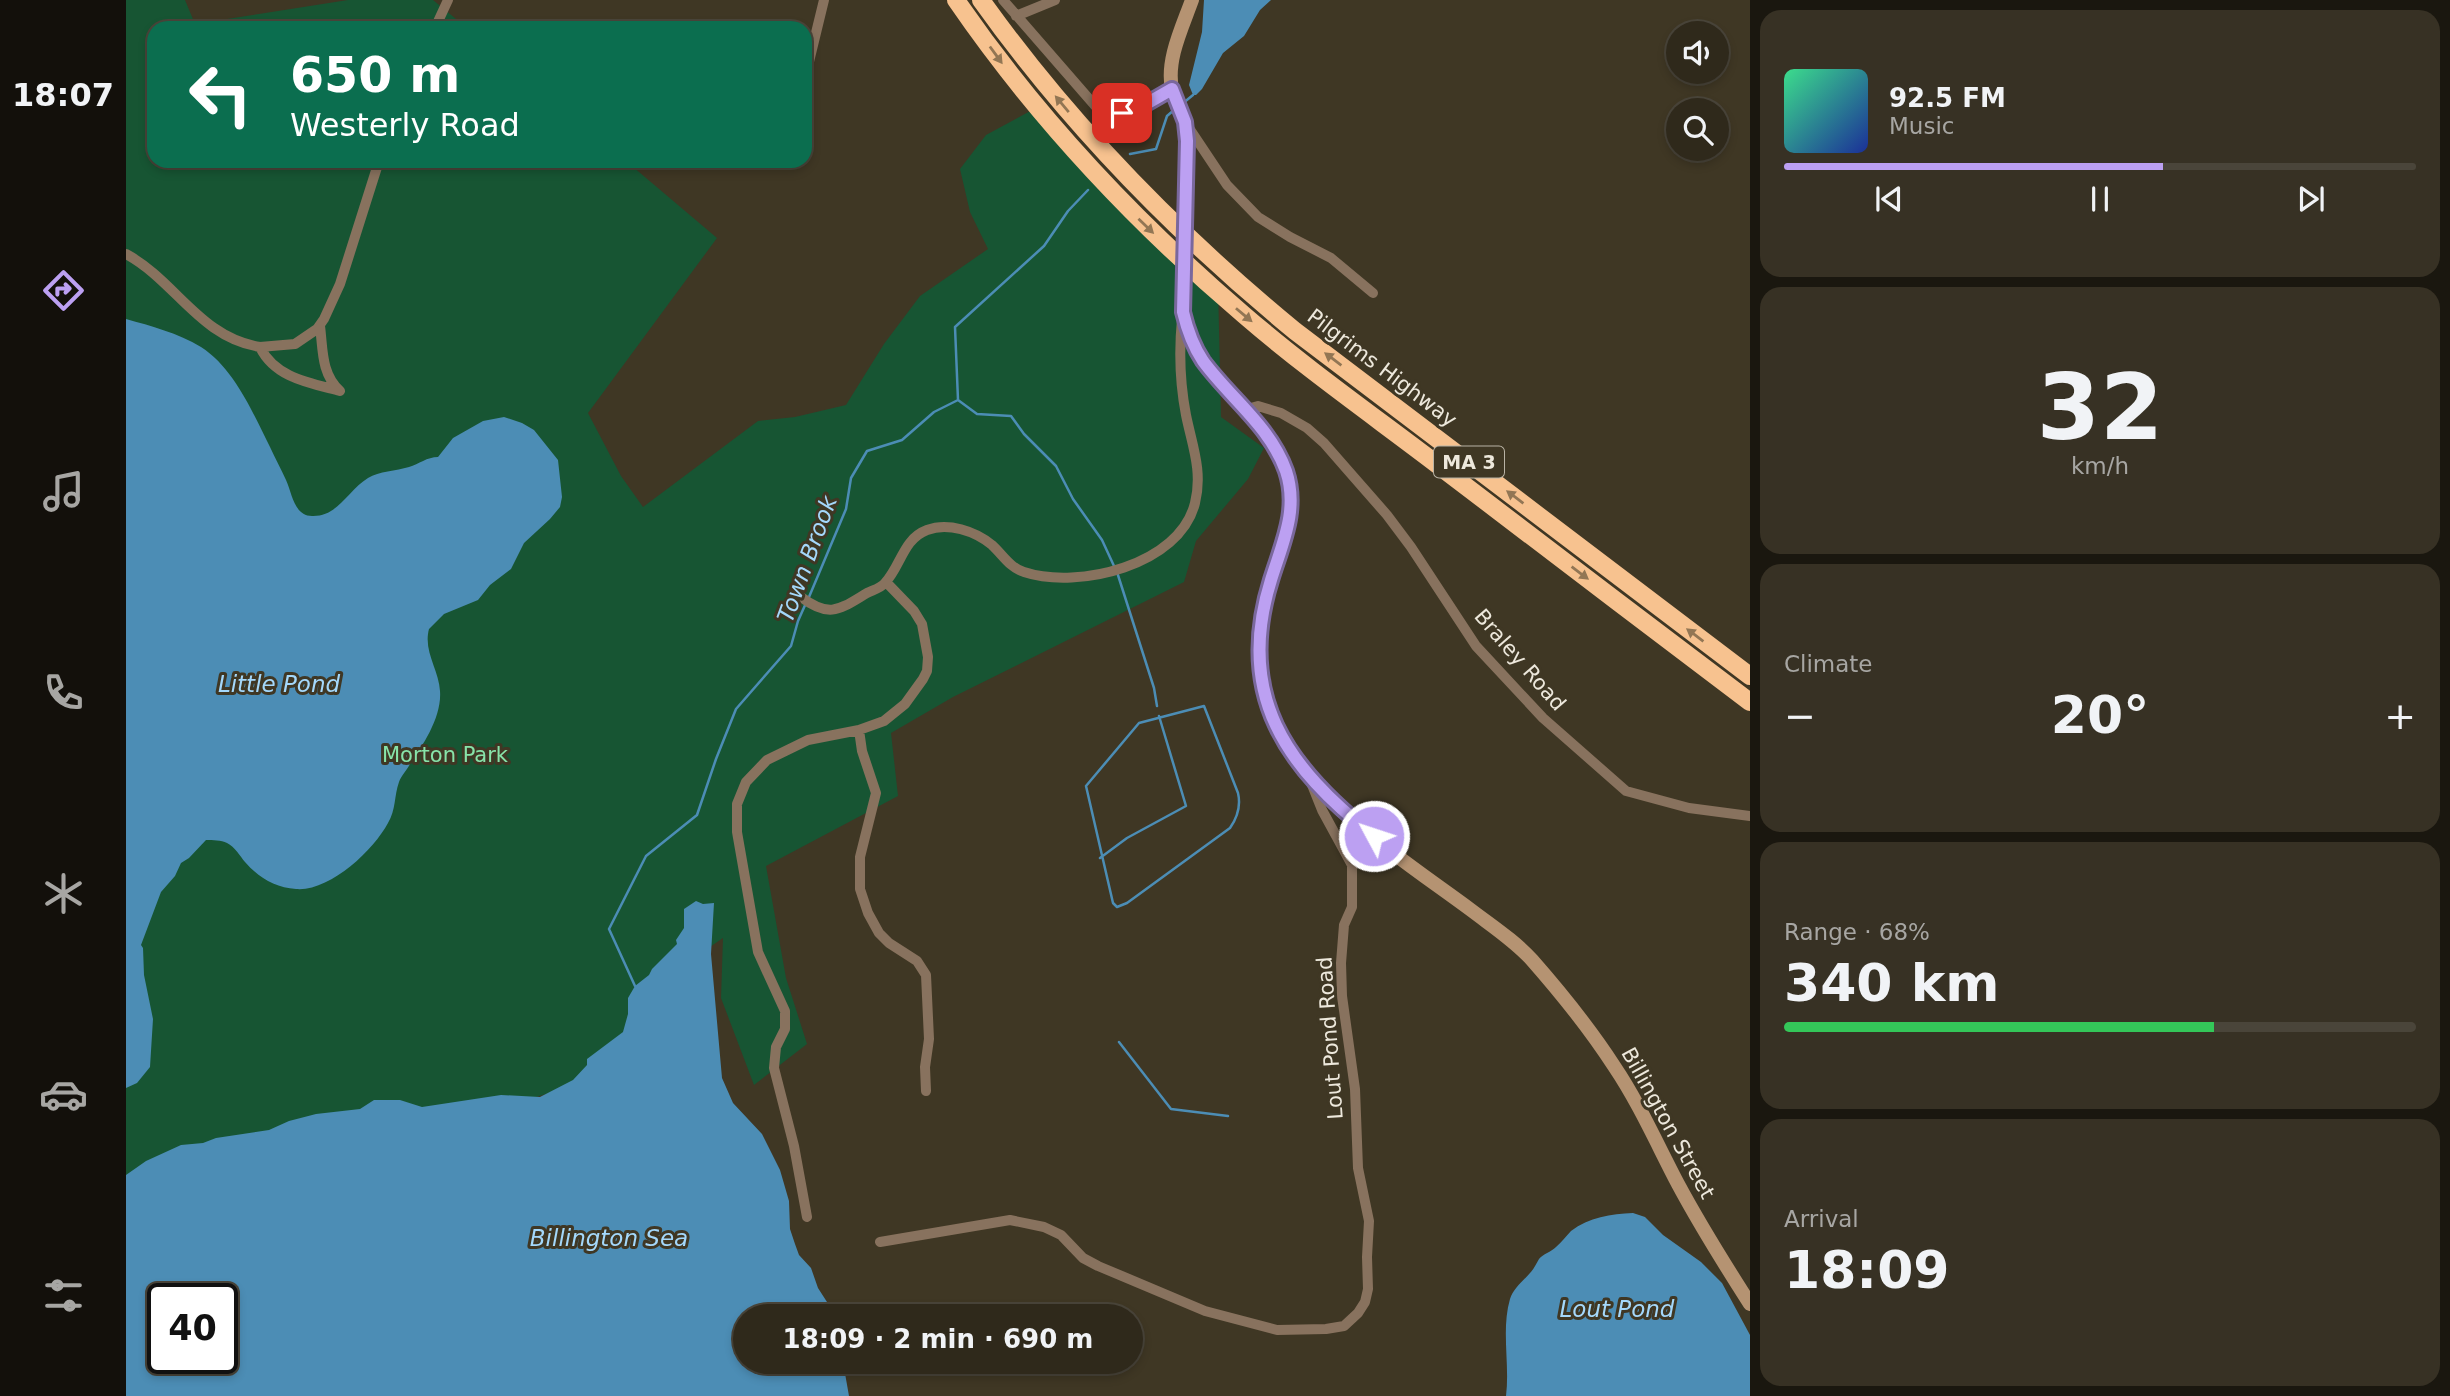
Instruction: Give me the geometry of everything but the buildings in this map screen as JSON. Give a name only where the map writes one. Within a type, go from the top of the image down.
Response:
[{"type":"highway","name":"Pilgrims Highway","points":[[956,0],[1010,75],[1048,121],[1116,197],[1192,270],[1246,317],[1323,377],[1750,702]]},
{"type":"highway","name":"Pilgrims Highway","points":[[981,0],[1093,141],[1175,225],[1242,287],[1296,331],[1750,676]]},
{"type":"street","points":[[438,21],[448,0]]},
{"type":"street","points":[[812,49],[824,0]]},
{"type":"street","points":[[1003,0],[1097,108],[1110,113],[1122,113],[1173,92]]},
{"type":"street","points":[[1016,16],[1055,0]]},
{"type":"street","name":"Billington Street","points":[[1192,0],[1176,44],[1171,70],[1173,92],[1184,118],[1187,165],[1183,312],[1189,335],[1204,362],[1266,434],[1282,463],[1290,495],[1287,533],[1270,583],[1262,622],[1259,668],[1276,727],[1290,752],[1310,778],[1359,825],[1516,946],[1549,980],[1614,1065],[1690,1205],[1750,1304]]},
{"type":"street","points":[[1184,118],[1227,185],[1258,217],[1331,258],[1373,293]]},
{"type":"street","points":[[126,254],[159,278],[212,328],[260,348],[295,344],[320,326],[333,303],[377,168]]},
{"type":"street","points":[[801,597],[811,605],[828,610],[845,607],[886,582],[912,540],[928,529],[945,527],[966,531],[985,540],[1017,569],[1027,573],[1064,576],[1122,570],[1173,538],[1187,522],[1194,506],[1198,479],[1198,462],[1184,402],[1180,342],[1183,312]]},
{"type":"street","points":[[260,348],[265,358],[289,377],[340,391],[326,370],[320,326]]},
{"type":"street","name":"Braley Road","points":[[1247,409],[1258,406],[1281,413],[1307,428],[1324,443],[1412,547],[1476,646],[1543,718],[1626,791],[1689,808],[1750,816]]},
{"type":"street","points":[[807,1217],[794,1146],[774,1068],[776,1047],[785,1029],[786,1011],[758,952],[736,813],[742,787],[767,760],[808,740],[859,730],[884,720],[898,710],[923,680],[928,668],[928,650],[922,624],[914,611],[886,582]]},
{"type":"street","points":[[859,730],[862,751],[876,793],[862,850],[859,883],[866,909],[879,933],[889,943],[917,961],[926,975],[929,1043],[925,1067],[926,1091]]},
{"type":"street","name":"Lout Pond Road","points":[[880,1242],[1010,1220],[1044,1227],[1061,1235],[1083,1258],[1098,1266],[1205,1311],[1277,1330],[1344,1326],[1358,1313],[1365,1302],[1368,1289],[1369,1221],[1358,1168],[1356,1089],[1342,996],[1341,962],[1343,925],[1352,907],[1352,865],[1322,810],[1310,778]]},
{"type":"green space","name":"Morton Park","points":[[126,0],[185,0],[194,21],[147,21],[147,168],[634,168],[717,238],[588,413],[621,476],[643,507],[758,421],[795,417],[846,405],[884,344],[920,296],[988,249],[970,212],[960,169],[986,135],[1034,109],[1218,285],[1221,417],[1264,448],[1248,479],[1196,541],[1184,582],[953,697],[891,733],[898,796],[766,866],[786,978],[807,1044],[754,1085],[721,998],[723,938],[685,964],[656,999],[571,1086],[126,1243]]},
{"type":"green space","name":"Morton Park","points":[[348,0],[433,0],[458,21],[214,21]]},
{"type":"water","points":[[1204,0],[1271,0],[1260,10],[1244,36],[1223,53],[1202,89],[1193,95],[1189,85],[1202,32]]},
{"type":"water","name":"Little Pond","points":[[126,319],[164,330],[192,342],[213,356],[233,379],[249,406],[284,476],[294,503],[306,515],[329,512],[368,478],[438,457],[453,438],[483,421],[504,417],[534,430],[558,460],[562,497],[560,507],[524,543],[511,569],[490,585],[478,600],[444,614],[429,629],[428,645],[440,691],[438,711],[426,739],[400,780],[388,823],[361,857],[336,877],[322,884],[296,889],[274,884],[261,877],[232,847],[222,841],[206,840],[181,863],[175,876],[161,892],[141,945],[153,1019],[150,1067],[137,1083],[126,1088]]},
{"type":"water","name":"Billington Sea","points":[[696,901],[703,904],[714,903],[711,954],[722,1078],[733,1103],[762,1134],[780,1170],[789,1201],[790,1229],[799,1255],[811,1268],[818,1288],[828,1304],[733,1304],[733,1374],[845,1374],[849,1396],[126,1396],[126,1175],[146,1161],[181,1145],[269,1130],[316,1114],[360,1109],[374,1100],[400,1100],[422,1107],[501,1095],[540,1097],[573,1080],[587,1065],[587,1059],[623,1032],[628,1014],[628,998],[635,986],[649,975],[677,944],[676,940],[684,928],[684,909]]},
{"type":"water","name":"Lout Pond","points":[[1633,1213],[1645,1217],[1663,1235],[1701,1262],[1722,1283],[1750,1335],[1750,1396],[1506,1396],[1506,1323],[1513,1292],[1541,1257],[1554,1249],[1578,1226],[1600,1217]]},
{"type":"waterway","name":"Town Brook","points":[[1182,104],[1193,95]]},
{"type":"waterway","name":"Town Brook","points":[[1130,154],[1156,149],[1167,116],[1174,110]]},
{"type":"waterway","name":"Town Brook","points":[[809,597],[846,509],[851,478],[867,451],[902,440],[934,412],[958,400],[955,327],[1044,246],[1068,211],[1088,190]]},
{"type":"waterway","points":[[958,400],[977,414],[1011,416],[1024,434],[1056,466],[1073,499],[1102,540],[1114,566]]},
{"type":"waterway","points":[[1117,572],[1154,688],[1157,706]]},
{"type":"waterway","name":"Town Brook","points":[[635,986],[609,929],[646,856],[697,815],[736,709],[791,646],[806,603]]},
{"type":"waterway","points":[[1204,706],[1238,793],[1239,807],[1235,820],[1230,828],[1127,903],[1117,907],[1113,903],[1086,786],[1139,723],[1204,706]]},
{"type":"waterway","points":[[1100,858],[1127,838],[1186,806],[1159,716]]},
{"type":"waterway","points":[[1119,1042],[1171,1109],[1228,1116]]},
{"type":"route","points":[[1122,113],[1139,108],[1172,89],[1185,122],[1187,141],[1183,312],[1187,327],[1204,362],[1259,424],[1277,454],[1289,484],[1290,520],[1266,600],[1259,644],[1261,681],[1276,727],[1299,765],[1316,785],[1374,836]]}]
